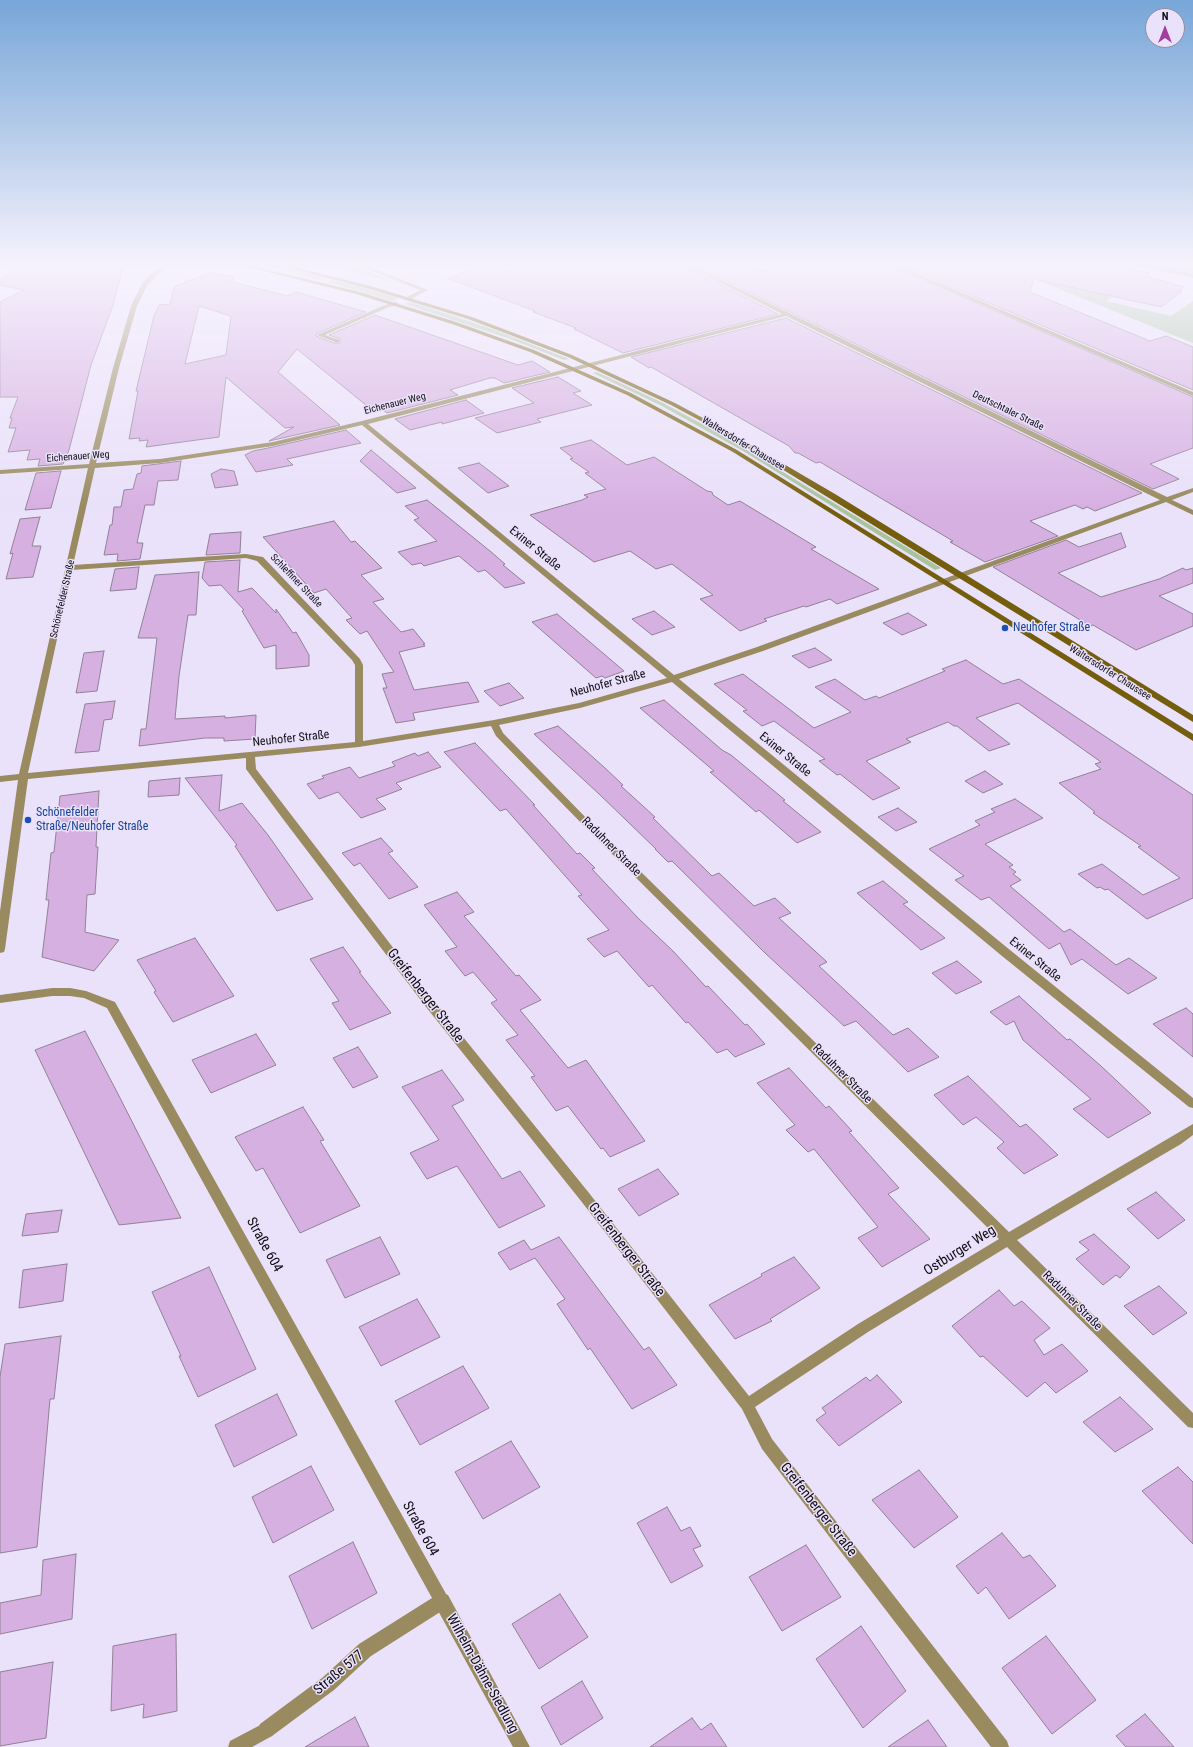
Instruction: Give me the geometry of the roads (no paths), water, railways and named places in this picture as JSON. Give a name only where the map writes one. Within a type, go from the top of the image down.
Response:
[{"type":"main road","name":"Waltersdorfer Chaussee","points":[[518,346],[574,368],[629,394],[715,440],[1193,738]]},
{"type":"main road","name":"Waltersdorfer Chaussee","points":[[542,346],[589,364],[673,404],[727,433],[1193,719]]},
{"type":"street","name":"Schönefelder Straße","points":[[0,949],[23,777],[92,466],[123,346]]},
{"type":"street","name":"Eichenauer Weg","points":[[0,472],[160,461],[235,451],[287,441],[363,423],[662,346]]},
{"type":"street","name":"Deutschtaler Straße","points":[[851,346],[1193,513]]},
{"type":"street","points":[[1080,346],[1193,394]]},
{"type":"street","name":"Exiner Straße","points":[[363,423],[672,679],[1078,1012],[1193,1104]]},
{"type":"street","name":"Neuhofer Straße","points":[[0,779],[359,744],[494,723],[588,703],[672,679],[760,649],[1193,490]]},
{"type":"street","name":"Schleffiner Straße","points":[[70,568],[246,556],[260,559],[356,659],[359,665],[359,744]]},
{"type":"street","name":"Raduhner Straße","points":[[494,723],[499,734],[592,828],[1193,1422]]},
{"type":"street","name":"Greifenberger Straße","points":[[250,755],[251,769],[286,817],[430,1004],[585,1197],[746,1405],[767,1444],[1001,1747]]},
{"type":"street","name":"Straße 604","points":[[0,999],[52,992],[70,992],[86,995],[111,1005],[442,1601]]},
{"type":"street","name":"Ostburger Weg","points":[[746,1405],[863,1328],[1009,1239],[1177,1141],[1193,1129]]},
{"type":"street","name":"Straße 577","points":[[236,1747],[266,1730],[328,1684],[365,1650],[442,1601]]},
{"type":"street","name":"Wilhelm-Dähne-Siedlung","points":[[442,1601],[522,1747]]},
{"type":"place","name":"Neuhofer Straße","points":[[1005,628]]},
{"type":"place","name":"Schönefelder Straße/Neuhofer Straße","points":[[28,820]]}]
